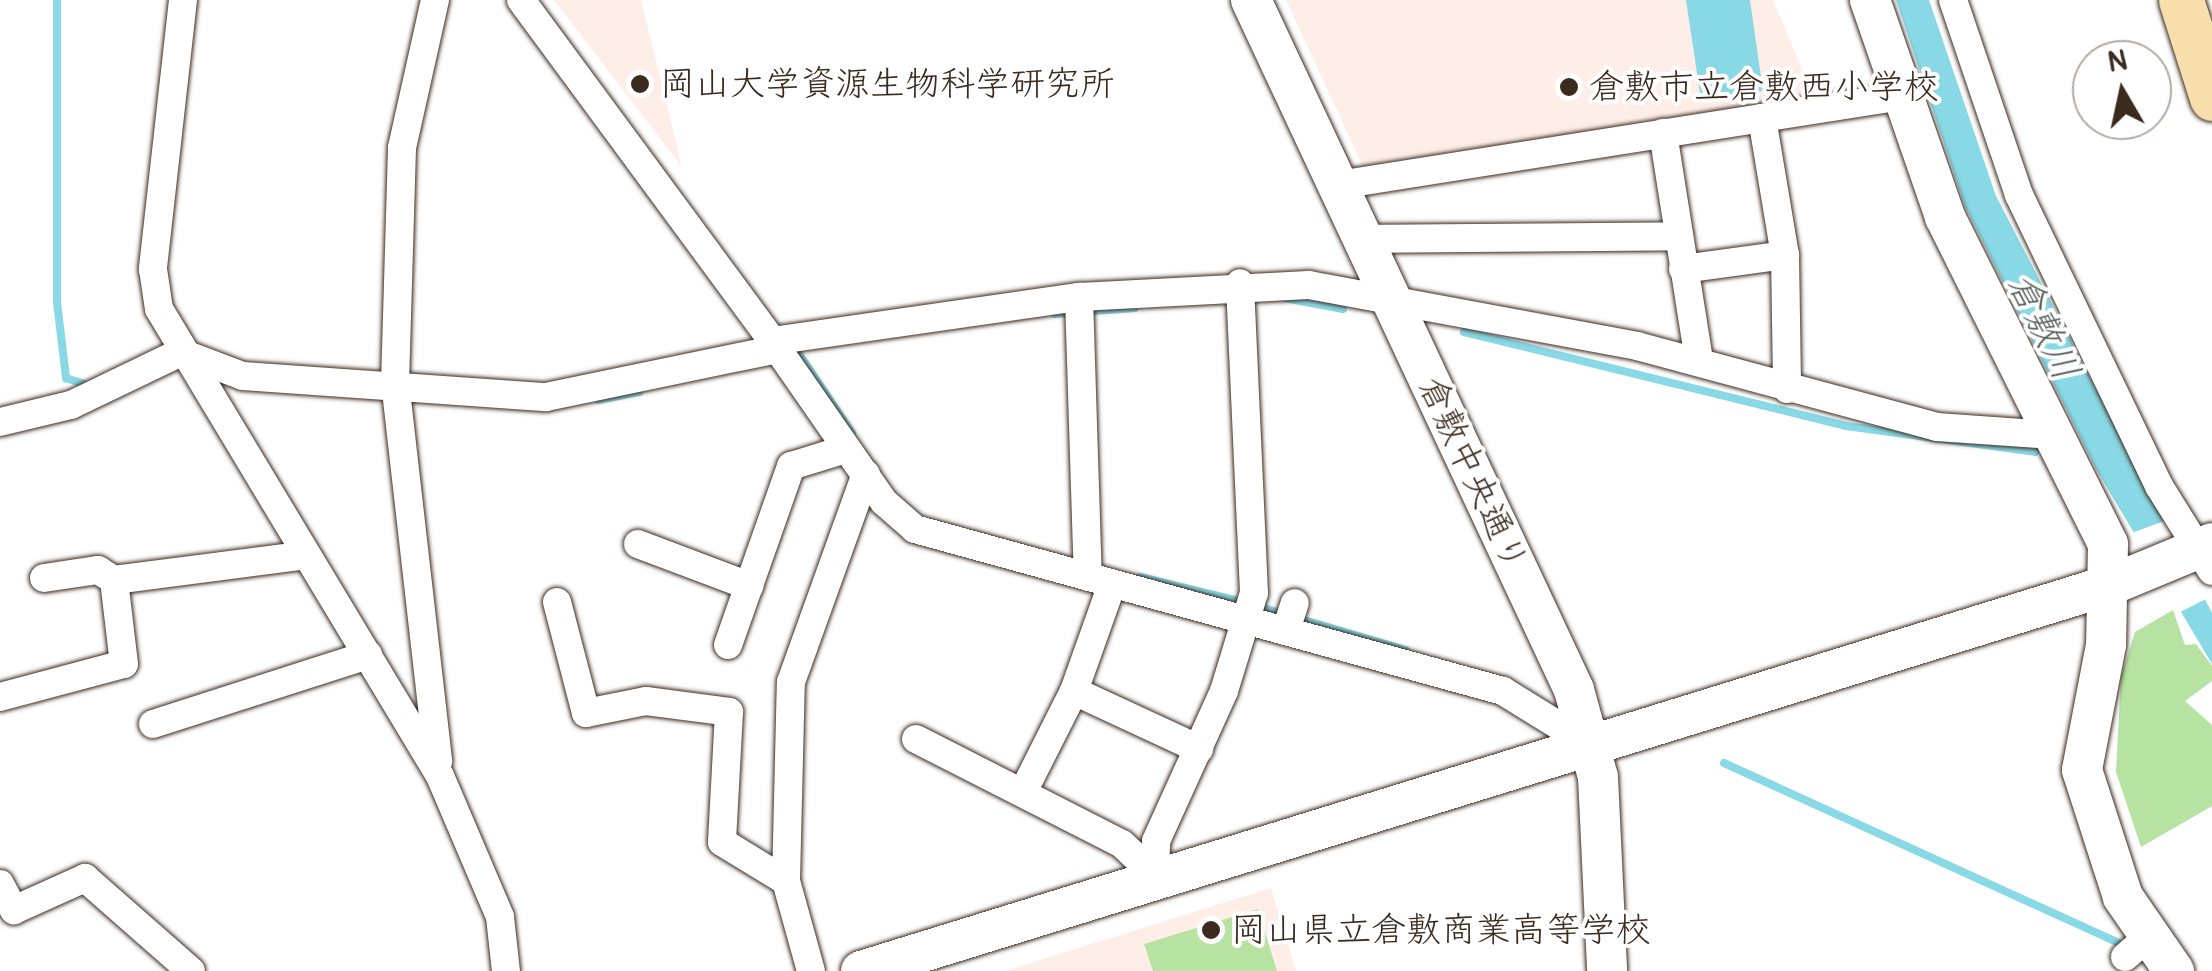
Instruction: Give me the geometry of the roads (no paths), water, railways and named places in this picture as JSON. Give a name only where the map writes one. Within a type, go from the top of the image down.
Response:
[{"type":"main road","points":[[2181,0],[2212,98]]},
{"type":"street","points":[[183,0],[153,269],[158,309],[440,776],[500,917],[506,971]]},
{"type":"street","points":[[435,0],[402,148],[396,390],[440,776]]},
{"type":"street","points":[[521,0],[782,347],[846,448],[915,529],[1250,608],[1291,614],[1396,646],[1526,700],[1592,746]]},
{"type":"street","name":"倉敷中央通り","points":[[1252,0],[1592,746],[1606,971]]},
{"type":"street","points":[[1870,0],[1945,217],[2050,434],[2102,529],[2113,584],[2082,770],[2136,948],[2174,971]]},
{"type":"street","points":[[860,971],[1155,875],[1592,746],[2192,558],[2019,194],[1953,0]]},
{"type":"street","points":[[1339,185],[1903,96]]},
{"type":"street","points":[[1762,118],[1785,255],[1787,389]]},
{"type":"street","points":[[1663,133],[1700,360]]},
{"type":"street","points":[[1363,239],[1678,236]]},
{"type":"street","points":[[1683,268],[1785,255]]},
{"type":"street","points":[[0,422],[71,405],[181,352],[242,376],[396,390],[546,397],[782,347],[1080,308],[1241,294],[1390,298],[1700,360],[1787,389],[1936,427],[2050,434]]},
{"type":"street","points":[[1155,875],[1156,841],[1198,749],[1250,608],[1241,294]]},
{"type":"street","points":[[1024,790],[1074,691],[1096,573],[1080,308]]},
{"type":"street","points":[[728,645],[791,466],[846,448]]},
{"type":"street","points":[[811,971],[786,881],[791,682],[866,474]]},
{"type":"street","points":[[638,544],[750,586]]},
{"type":"street","points":[[44,578],[98,570],[114,580],[306,554]]},
{"type":"street","points":[[0,697],[124,664],[114,580]]},
{"type":"street","points":[[557,602],[586,712],[646,701],[729,712],[722,842],[786,881]]},
{"type":"street","points":[[152,724],[368,655]]},
{"type":"street","points":[[1074,691],[1198,749]]},
{"type":"street","points":[[916,740],[1024,790],[1122,844],[1155,875]]},
{"type":"street","points":[[1,895],[14,910],[85,878],[192,971]]},
{"type":"water","points":[[1686,0],[1750,0],[1763,91],[1701,100]]},
{"type":"water","name":"倉敷川","points":[[1896,0],[1929,0],[1996,196],[2212,613],[2212,664],[2096,469],[1965,206]]},
{"type":"waterway","points":[[57,0],[57,302],[66,378],[84,384]]},
{"type":"waterway","points":[[1284,298],[1343,309]]},
{"type":"waterway","points":[[1055,314],[1135,308]]},
{"type":"waterway","points":[[1464,332],[1846,426],[2035,452]]},
{"type":"waterway","points":[[793,345],[852,433]]},
{"type":"waterway","points":[[598,400],[639,392]]},
{"type":"waterway","points":[[1140,577],[1243,602]]},
{"type":"waterway","points":[[1257,606],[1406,650]]},
{"type":"waterway","points":[[1724,763],[2128,947]]},
{"type":"place","name":"岡山大学資源生物科学研究所","points":[[640,84]]},
{"type":"place","name":"倉敷市立倉敷西小学校","points":[[1569,87]]},
{"type":"place","name":"岡山県立倉敷商業高等学校","points":[[1211,930]]}]
